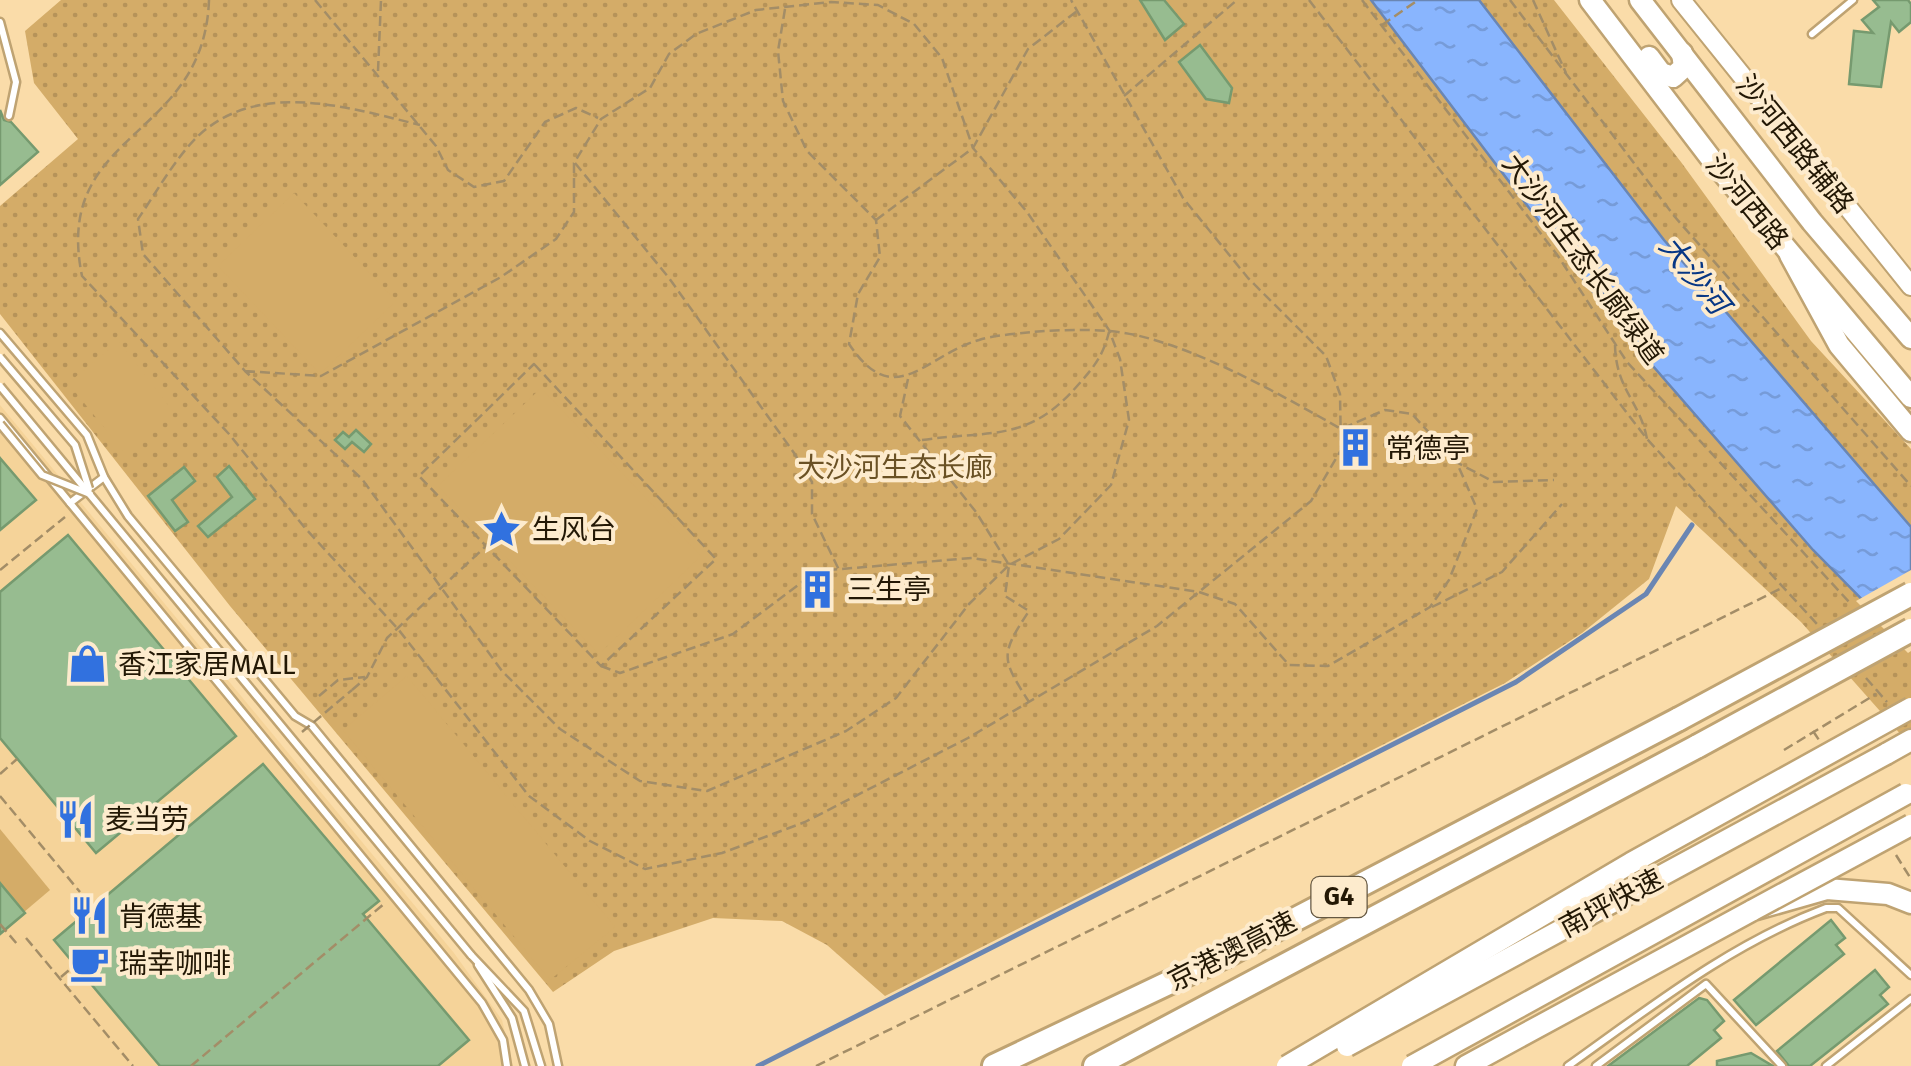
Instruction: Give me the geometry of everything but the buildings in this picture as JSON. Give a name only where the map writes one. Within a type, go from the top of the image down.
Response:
[{"type":"highway","name":"京港澳高速","points":[[994,1066],[1225,956],[1911,594]]},
{"type":"highway","name":"京港澳高速","points":[[1095,1066],[1911,630]]},
{"type":"main road","name":"沙河西路","points":[[1590,0],[1790,255],[1911,397]]},
{"type":"main road","points":[[1605,0],[1664,75],[1674,76],[1682,71],[1682,53]]},
{"type":"main road","name":"沙河西路","points":[[1640,0],[1812,222],[1911,338]]},
{"type":"main road","points":[[1648,0],[1663,29]]},
{"type":"main road","name":"沙河西路辅路","points":[[1681,0],[1911,286]]},
{"type":"main road","points":[[1790,255],[1839,345],[1911,431]]},
{"type":"main road","points":[[1822,292],[1854,315],[1911,376]]},
{"type":"main road","points":[[1287,1066],[1631,863],[1911,708]]},
{"type":"main road","name":"南坪快速","points":[[1310,1066],[1911,740]]},
{"type":"main road","name":"南坪快速","points":[[1412,1066],[1911,791]]},
{"type":"main road","points":[[1466,1066],[1911,825]]},
{"type":"main road","points":[[1753,910],[1827,889],[1888,894],[1911,902]]},
{"type":"lane","points":[[1812,34],[1853,0]]},
{"type":"lane","points":[[0,22],[16,82],[10,116]]},
{"type":"lane","points":[[0,334],[87,435],[104,477],[128,516],[283,702],[312,726],[529,990],[549,1024],[558,1066]]},
{"type":"lane","points":[[0,357],[75,445],[91,495]]},
{"type":"lane","points":[[0,386],[471,956],[524,1010],[541,1066]]},
{"type":"lane","points":[[0,421],[42,474],[91,495]]},
{"type":"lane","points":[[0,421],[495,1022],[506,1066]]},
{"type":"lane","points":[[72,506],[104,477]]},
{"type":"lane","points":[[1568,1066],[1696,974],[1776,928],[1826,908],[1838,908],[1911,975]]},
{"type":"lane","points":[[471,956],[512,1018],[525,1066]]},
{"type":"lane","points":[[1596,1066],[1706,984],[1782,1066]]},
{"type":"lane","points":[[1826,1066],[1911,999]]},
{"type":"path","points":[[209,0],[203,46],[179,92],[91,178],[79,208],[75,242],[82,276],[228,434],[305,528],[398,629],[529,796],[590,841],[646,869],[722,853],[805,822],[1029,702],[1157,626],[1311,501],[1341,450],[1340,394],[1326,356],[1248,278],[1183,198],[1071,0]]},
{"type":"path","points":[[314,0],[378,72],[448,170],[474,186],[504,181],[545,122],[576,108],[601,119]]},
{"type":"path","points":[[378,72],[381,0]]},
{"type":"path","points":[[1123,97],[1237,0]]},
{"type":"path","points":[[1309,0],[1648,439],[1819,626]]},
{"type":"path","name":"大沙河生态长廊绿道","points":[[1362,0],[1558,256],[1614,343],[1786,538],[1856,608]]},
{"type":"path","points":[[1381,26],[1418,0]]},
{"type":"path","points":[[1510,0],[1675,218],[1911,486]]},
{"type":"path","points":[[1533,0],[1569,79]]},
{"type":"path","points":[[245,371],[321,376],[501,277],[556,239],[574,212],[574,163],[601,119],[650,88],[670,54],[696,34],[756,10],[831,2],[878,4],[914,24],[942,58],[974,148],[1037,226],[1109,330],[1120,359],[1129,420],[1111,485],[1059,539],[1009,564],[969,604],[896,698],[846,732],[707,791],[640,781],[560,729],[502,670],[362,479],[245,371],[143,254],[138,220],[196,138],[232,111],[287,102],[341,106],[420,126]]},
{"type":"path","points":[[785,7],[778,51],[783,101],[807,151],[876,220],[880,257],[858,294],[848,344],[862,365],[886,378],[908,377],[977,340],[1032,332],[1109,330],[1142,336],[1256,383],[1340,429]]},
{"type":"path","points":[[876,220],[974,148],[1028,49],[1078,10]]},
{"type":"path","points":[[574,163],[669,278],[794,452],[812,482],[812,514],[840,572]]},
{"type":"path","points":[[918,441],[1008,432],[1037,424],[1061,404],[1102,358],[1109,330]]},
{"type":"path","points":[[1614,343],[1616,372],[1645,425],[1648,439]]},
{"type":"path","points":[[601,666],[716,559],[534,364],[419,476],[601,666],[620,672],[733,634],[817,571],[972,558],[1199,592],[1235,604],[1290,665],[1328,666],[1502,572],[1562,504]]},
{"type":"path","points":[[908,377],[900,416],[976,512],[1009,564],[1005,596],[1029,611],[1004,652],[1005,662],[1029,702]]},
{"type":"path","points":[[1340,429],[1385,410],[1412,414],[1456,462],[1477,509],[1449,580],[1430,608]]},
{"type":"path","points":[[1456,462],[1494,482],[1554,480]]},
{"type":"path","points":[[0,570],[72,506]]},
{"type":"path","points":[[293,739],[367,677],[387,638],[486,546]]},
{"type":"path","points":[[816,1066],[1348,799],[1784,587]]},
{"type":"path","points":[[1855,666],[1889,704]]},
{"type":"path","points":[[319,696],[338,680],[367,677]]},
{"type":"path","points":[[1784,750],[1878,692]]},
{"type":"path","points":[[0,774],[18,759]]},
{"type":"path","points":[[0,796],[80,892]]},
{"type":"path","points":[[191,1066],[394,895]]},
{"type":"path","points":[[0,924],[18,944]]},
{"type":"path","points":[[26,938],[133,1066]]},
{"type":"path","points":[[59,978],[75,966]]},
{"type":"shaded area","points":[[0,405],[454,953],[502,1020],[513,1066],[0,1066]]},
{"type":"green space","name":"大沙河生态长廊","points":[[61,0],[1554,0],[1681,162],[1811,341],[1911,449],[1911,746],[1801,622],[1676,506],[1649,579],[1582,633],[1505,683],[885,996],[827,945],[782,921],[713,918],[614,951],[553,992],[230,606],[0,314],[0,206],[78,139],[34,83],[25,31]]},
{"type":"green space","points":[[294,193],[396,301],[320,374],[218,266]]},
{"type":"green space","points":[[119,342],[173,411],[123,451],[68,383]]},
{"type":"green space","points":[[541,388],[701,556],[599,654],[438,486]]},
{"type":"green space","points":[[407,676],[615,927],[550,980],[343,730]]},
{"type":"green space","points":[[0,829],[50,890],[24,912],[0,883]]},
{"type":"water","name":"大沙河","points":[[1371,0],[1479,0],[1664,240],[1911,527],[1911,649],[1813,550],[1626,335],[1608,293],[1593,292]]},
{"type":"pier","points":[[1911,570],[1911,651],[1908,653],[1856,601]]},
{"type":"waterway","points":[[758,1066],[1516,682],[1646,594],[1692,525]]},
{"type":"place","name":"常德亭","points":[[1356,448]]},
{"type":"place","name":"生风台","points":[[502,529]]},
{"type":"place","name":"三生亭","points":[[817,589]]},
{"type":"place","name":"香江家居MALL","points":[[88,664]]},
{"type":"place","name":"麦当劳","points":[[75,819]]},
{"type":"place","name":"肯德基","points":[[89,916]]},
{"type":"place","name":"瑞幸咖啡","points":[[89,963]]}]
